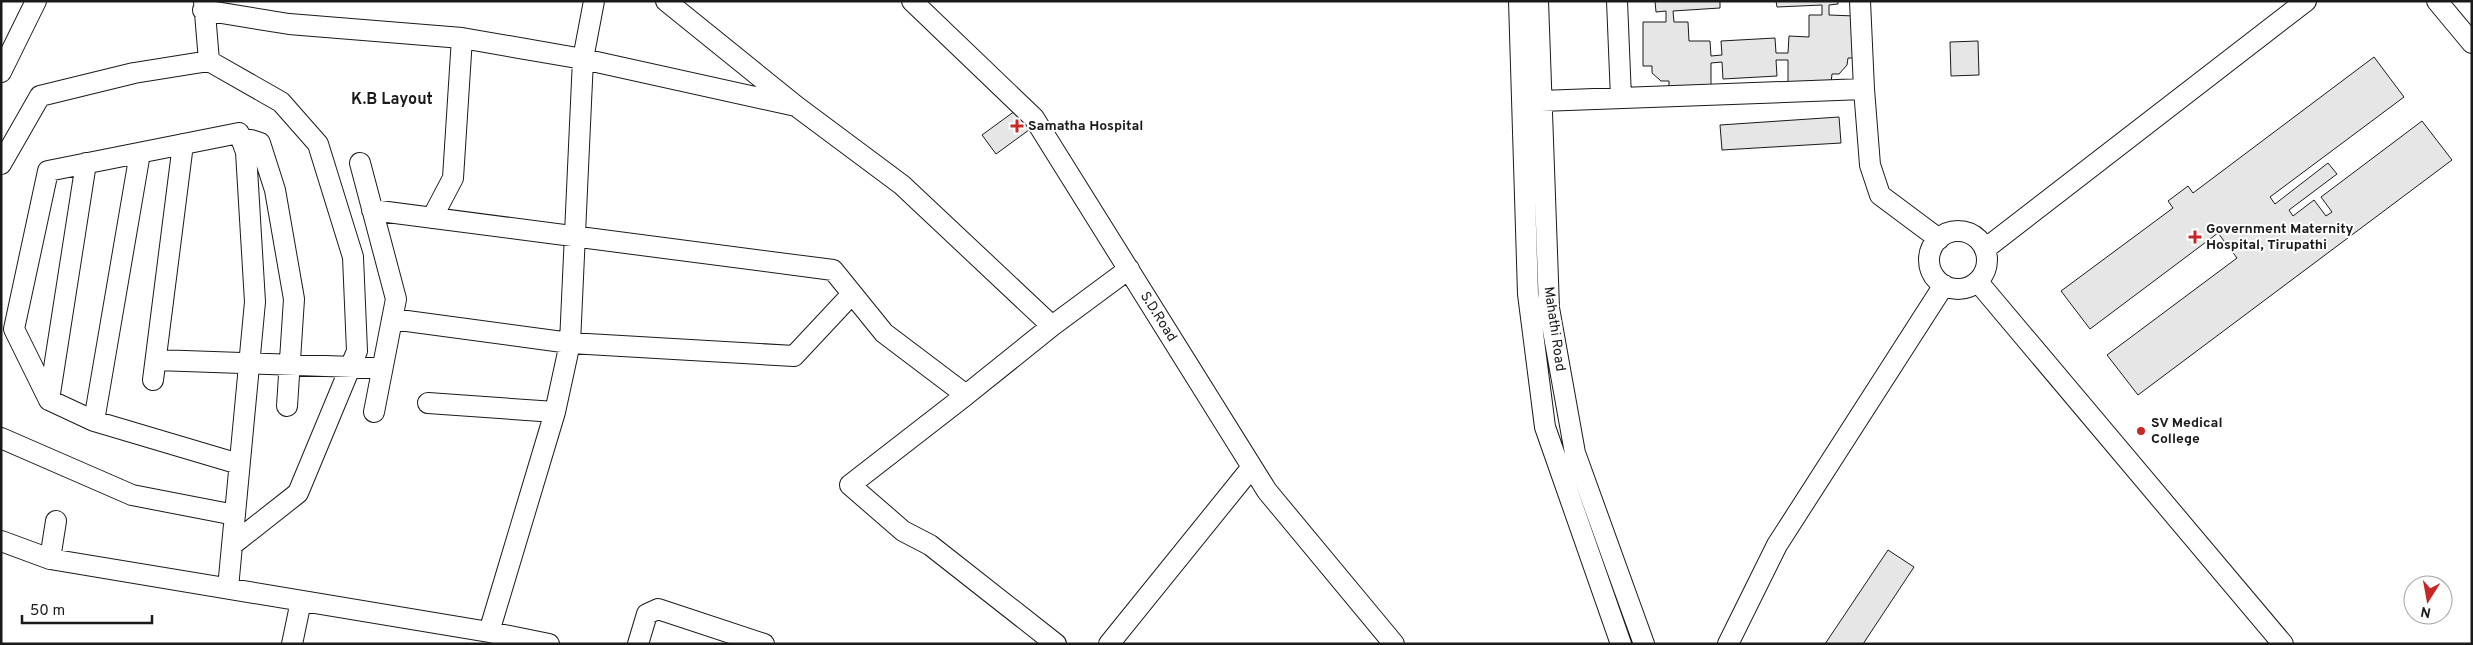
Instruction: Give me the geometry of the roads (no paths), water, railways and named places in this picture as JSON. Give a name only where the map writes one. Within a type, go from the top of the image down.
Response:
[{"type":"street","points":[[1,72],[36,1]]},
{"type":"street","points":[[489,632],[555,412],[570,343],[583,59],[594,1]]},
{"type":"street","points":[[666,1],[796,106],[902,185],[1052,326]]},
{"type":"street","name":"S.D.Road","points":[[912,1],[1034,118],[1267,491],[1394,644]]},
{"type":"street","name":"Mahathi Road","points":[[1519,1],[1528,294],[1545,427],[1621,644]]},
{"type":"street","name":"Mahathi Road","points":[[1538,1],[1547,292],[1575,453],[1644,644]]},
{"type":"street","points":[[1617,1],[1621,98]]},
{"type":"street","points":[[1860,1],[1870,165],[1880,195],[1939,239]]},
{"type":"street","points":[[1985,249],[2306,1]]},
{"type":"street","points":[[2438,1],[2472,43]]},
{"type":"street","points":[[209,61],[203,6],[289,24],[462,38],[583,59],[796,106]]},
{"type":"street","points":[[432,218],[453,178],[462,38]]},
{"type":"street","points":[[1,164],[40,96],[134,73],[209,61],[281,102],[318,144],[353,257],[357,351],[298,493],[232,545]]},
{"type":"street","points":[[1541,101],[1864,89]]},
{"type":"street","points":[[228,588],[255,302],[246,152],[239,133],[48,171],[14,329],[49,400],[94,421],[239,464]]},
{"type":"street","points":[[242,141],[260,142],[275,190],[294,300],[287,406]]},
{"type":"street","points":[[153,380],[183,144]]},
{"type":"street","points":[[94,421],[140,153]]},
{"type":"street","points":[[360,163],[396,299],[374,412]]},
{"type":"street","points":[[49,400],[86,164]]},
{"type":"street","points":[[372,210],[833,270],[884,333],[966,395]]},
{"type":"street","points":[[1956,232],[1965,232],[1981,241],[1985,249],[1987,267],[1978,282],[1961,289],[1944,285],[1932,272],[1930,254],[1939,239],[1956,232]]},
{"type":"street","points":[[1056,644],[930,545],[903,531],[850,486],[1052,326],[1128,269]]},
{"type":"street","points":[[1978,282],[2283,644]]},
{"type":"street","points":[[1728,644],[1777,545],[1944,285]]},
{"type":"street","points":[[1528,294],[1547,292]]},
{"type":"street","points":[[392,319],[570,343],[794,356],[852,294]]},
{"type":"street","points":[[156,360],[382,368]]},
{"type":"street","points":[[428,403],[555,412]]},
{"type":"street","points":[[1,438],[132,495],[235,515]]},
{"type":"street","points":[[1109,644],[1252,467]]},
{"type":"street","points":[[50,559],[56,520]]},
{"type":"street","points":[[1,541],[50,559],[489,632],[548,644]]},
{"type":"street","points":[[292,644],[301,601]]},
{"type":"street","points":[[638,644],[648,614],[658,609],[764,644]]},
{"type":"place","name":"Samatha Hospital","points":[[1017,126]]},
{"type":"place","name":"Government Maternity Hospital, Tirupathi","points":[[2195,237]]},
{"type":"place","name":"SV Medical College","points":[[2141,431]]},
{"type":"district","name":"K.B Layout","points":[[392,100]]}]
